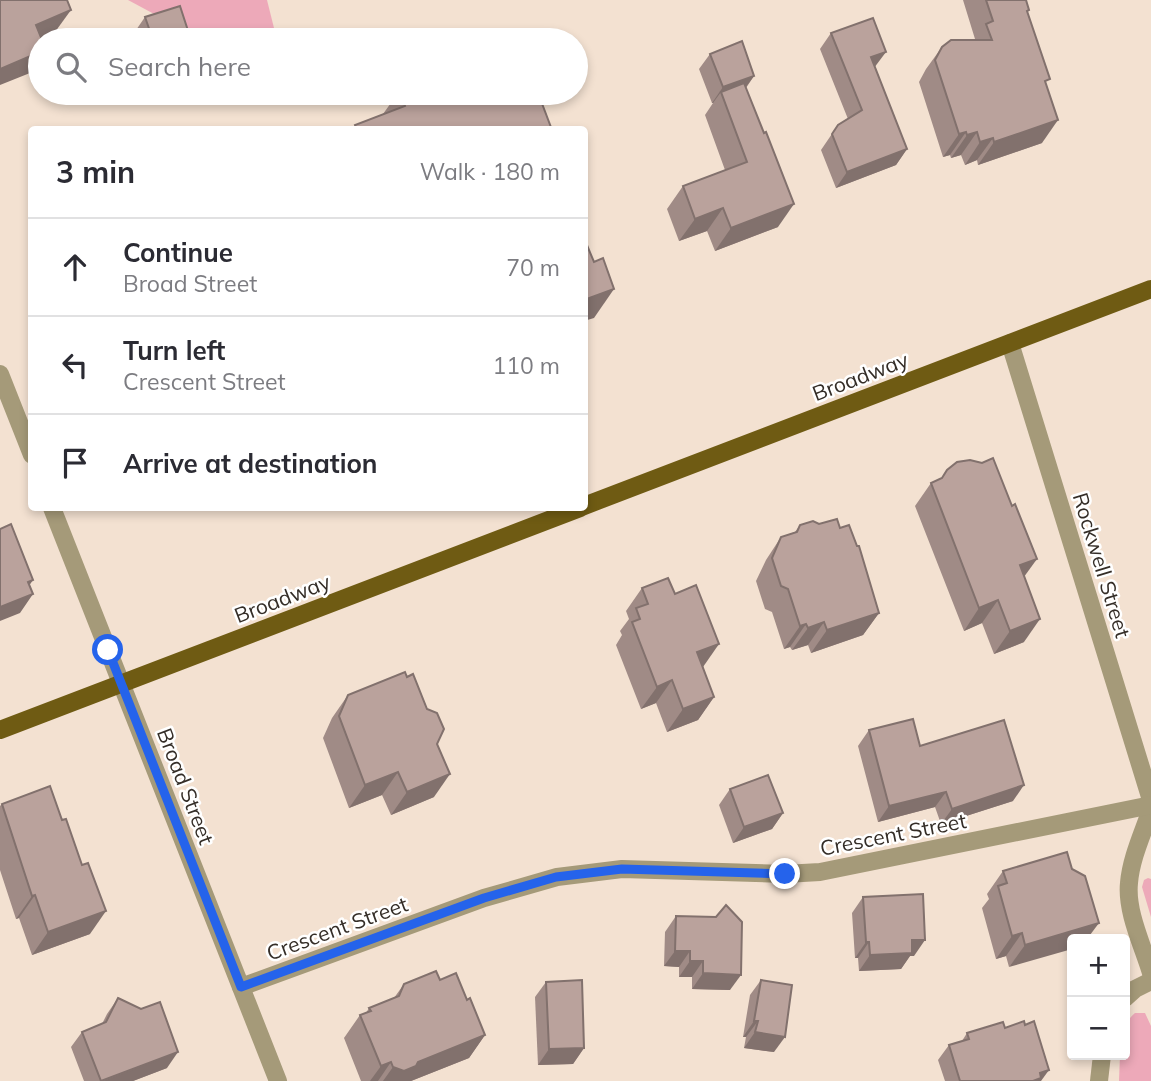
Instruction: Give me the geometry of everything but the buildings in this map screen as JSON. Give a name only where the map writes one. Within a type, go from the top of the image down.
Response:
[{"type":"main road","name":"Broadway","points":[[588,505],[1151,289]]},
{"type":"main road","name":"Broadway","points":[[0,730],[572,511]]},
{"type":"street","name":"Rockwell Street","points":[[1010,343],[1151,805]]},
{"type":"street","points":[[0,374],[28,445]]},
{"type":"street","name":"Broad Street","points":[[53,511],[278,1081]]},
{"type":"street","points":[[1151,805],[1136,852],[1128,890],[1151,973]]},
{"type":"street","name":"Crescent Street","points":[[241,987],[484,898],[556,877],[622,869],[785,874],[820,872],[1151,805]]},
{"type":"street","points":[[1126,997],[1151,981]]},
{"type":"street","points":[[1099,1081],[1101,1060]]},
{"type":"shaded area","points":[[128,0],[267,0],[274,28],[171,28],[169,22]]},
{"type":"shaded area","points":[[1151,879],[1151,917],[1142,887],[1144,880]]},
{"type":"shaded area","points":[[1135,1013],[1145,1013],[1151,1026],[1151,1081],[1119,1081],[1120,1060],[1130,1060],[1131,1017]]},
{"type":"route","points":[[108,650],[241,987],[484,898],[556,877],[622,869],[785,874]]}]
